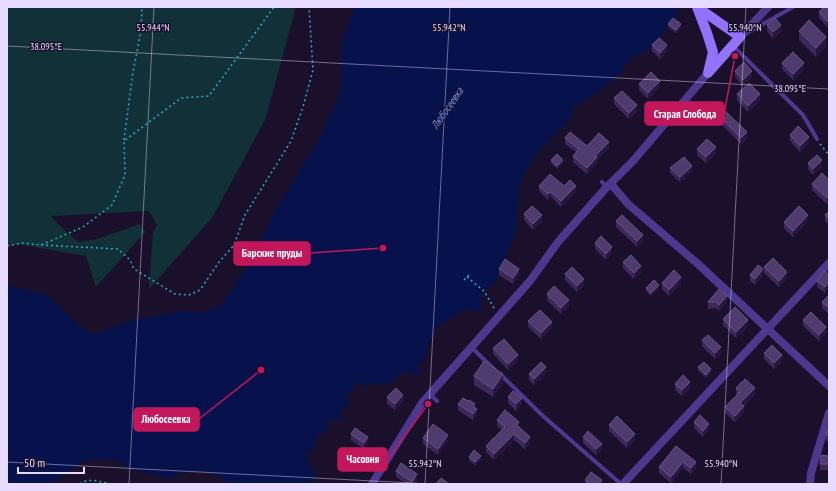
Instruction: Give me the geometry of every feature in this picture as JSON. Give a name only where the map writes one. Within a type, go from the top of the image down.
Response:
[{"type":"street","points":[[697,7],[740,37]]},
{"type":"street","points":[[697,7],[708,33],[713,52],[708,73]]},
{"type":"street","points":[[372,484],[422,403],[530,281],[558,242],[606,184],[633,161],[708,73],[768,7]]},
{"type":"street","points":[[713,52],[725,55]]},
{"type":"street","points":[[606,184],[698,264],[829,386]]},
{"type":"street","points":[[622,484],[829,263]]},
{"type":"street","points":[[810,484],[811,474],[829,413]]},
{"type":"lane","points":[[740,37],[793,7]]},
{"type":"lane","points":[[734,46],[803,115],[817,139]]},
{"type":"lane","points":[[472,348],[543,416],[622,484]]},
{"type":"lane","points":[[430,394],[438,401]]},
{"type":"path","points":[[41,245],[83,227],[112,205],[125,174],[124,141],[133,72],[141,31],[142,7]]},
{"type":"path","points":[[124,141],[181,98],[209,96],[274,7]]},
{"type":"path","points":[[7,246],[22,243],[118,249],[130,260],[134,269],[175,294],[189,295],[200,290],[219,262],[234,245],[245,216],[291,141],[303,107],[313,70],[308,7]]},
{"type":"path","points":[[817,139],[829,155]]},
{"type":"path","points":[[464,280],[468,276],[484,291],[493,307],[500,315]]},
{"type":"path","points":[[80,484],[84,481],[94,480],[110,484]]},
{"type":"green space","points":[[7,7],[296,7],[265,120],[212,218],[149,289],[153,232],[157,225],[149,211],[51,216],[78,242],[97,239],[140,224],[145,232],[96,287],[86,256],[17,244],[7,247]]},
{"type":"water","points":[[355,7],[682,8],[650,49],[631,58],[618,76],[581,104],[571,106],[573,114],[568,122],[537,153],[521,178],[516,215],[516,231],[495,282],[483,293],[479,313],[466,308],[437,327],[422,363],[417,365],[421,374],[415,375],[407,371],[399,374],[392,383],[370,384],[363,387],[359,382],[354,384],[355,389],[345,396],[350,403],[339,413],[344,418],[340,420],[327,420],[325,423],[329,425],[327,431],[317,436],[314,450],[306,452],[310,466],[317,473],[311,484],[232,484],[221,477],[195,471],[178,474],[171,479],[127,468],[120,461],[98,459],[85,461],[51,484],[7,484],[7,285],[47,295],[79,326],[94,335],[130,321],[182,311],[202,313],[222,305],[248,265],[273,214],[319,139],[342,89],[342,41]]},
{"type":"building","points":[[824,7],[829,7],[829,19],[827,21],[819,12]]},
{"type":"building","points":[[673,18],[681,24],[676,30],[668,24]]},
{"type":"building","points":[[775,18],[781,25],[773,32],[767,25]]},
{"type":"building","points":[[809,20],[826,37],[816,48],[799,31]]},
{"type":"building","points":[[659,38],[667,45],[660,53],[652,45]]},
{"type":"building","points":[[793,52],[804,63],[793,74],[782,63]]},
{"type":"building","points":[[744,62],[752,71],[743,80],[735,71]]},
{"type":"building","points":[[651,72],[660,81],[648,93],[639,84]]},
{"type":"building","points":[[749,83],[760,94],[748,106],[737,94]]},
{"type":"building","points":[[622,91],[637,105],[629,113],[614,98]]},
{"type":"building","points":[[722,108],[747,132],[741,138],[716,113]]},
{"type":"building","points":[[798,126],[809,137],[800,146],[790,135]]},
{"type":"building","points":[[570,132],[587,146],[599,133],[609,142],[595,156],[597,157],[587,168],[573,156],[579,149],[565,138]]},
{"type":"building","points":[[707,139],[716,147],[706,157],[697,149]]},
{"type":"building","points":[[557,154],[563,160],[557,166],[551,160]]},
{"type":"building","points":[[817,155],[822,160],[813,169],[808,163]]},
{"type":"building","points":[[684,157],[692,166],[680,177],[670,168]]},
{"type":"building","points":[[822,173],[829,180],[829,196],[827,198],[812,184]]},
{"type":"building","points":[[550,174],[564,186],[570,180],[576,186],[561,201],[551,192],[548,194],[539,186]]},
{"type":"building","points":[[532,206],[542,215],[533,224],[524,214]]},
{"type":"building","points":[[799,206],[808,215],[793,231],[784,222]]},
{"type":"building","points":[[829,211],[829,219],[825,215]]},
{"type":"building","points":[[622,215],[643,235],[637,241],[616,221]]},
{"type":"building","points":[[601,236],[612,247],[606,254],[595,243]]},
{"type":"building","points":[[631,255],[641,266],[634,273],[623,262]]},
{"type":"building","points":[[773,258],[787,272],[779,281],[764,267]]},
{"type":"building","points":[[505,259],[519,269],[513,278],[499,269]]},
{"type":"building","points":[[758,265],[763,269],[755,279],[750,275]]},
{"type":"building","points":[[572,267],[584,279],[577,286],[565,274]]},
{"type":"building","points":[[674,270],[681,277],[669,290],[662,283]]},
{"type":"building","points":[[824,271],[829,275],[829,282],[825,287],[817,281]]},
{"type":"building","points":[[654,280],[659,285],[651,293],[646,288]]},
{"type":"building","points":[[554,286],[569,300],[561,308],[547,294]]},
{"type":"building","points":[[719,289],[727,296],[719,305],[716,302],[708,302]]},
{"type":"building","points":[[829,295],[829,308],[822,302]]},
{"type":"building","points":[[735,307],[748,320],[736,332],[723,319]]},
{"type":"building","points":[[540,310],[552,322],[541,333],[528,321]]},
{"type":"building","points":[[811,312],[826,327],[819,335],[803,320]]},
{"type":"building","points":[[708,335],[721,347],[715,353],[702,340]]},
{"type":"building","points":[[504,339],[518,355],[508,364],[493,348]]},
{"type":"building","points":[[772,345],[782,355],[774,363],[764,353]]},
{"type":"building","points":[[484,361],[503,374],[493,389],[474,376]]},
{"type":"building","points":[[541,362],[546,367],[534,379],[529,374]]},
{"type":"building","points":[[704,362],[711,369],[706,375],[698,367]]},
{"type":"building","points":[[683,375],[690,382],[682,390],[675,384]]},
{"type":"building","points":[[745,379],[755,388],[740,403],[744,406],[735,416],[725,407],[740,392],[736,388]]},
{"type":"building","points":[[396,388],[403,395],[395,404],[387,397]]},
{"type":"building","points":[[513,391],[522,398],[516,404],[508,397]]},
{"type":"building","points":[[463,398],[475,404],[473,406],[477,409],[473,414],[458,404]]},
{"type":"building","points":[[505,410],[519,422],[517,425],[530,437],[525,443],[514,434],[494,454],[486,446],[505,427],[497,420]]},
{"type":"building","points":[[700,415],[709,424],[703,431],[694,422]]},
{"type":"building","points":[[617,416],[635,434],[627,442],[609,425]]},
{"type":"building","points":[[433,424],[448,435],[438,449],[423,438]]},
{"type":"building","points":[[829,427],[829,436],[826,435]]},
{"type":"building","points":[[355,428],[368,437],[364,443],[351,434]]},
{"type":"building","points":[[588,431],[602,444],[596,449],[583,437]]},
{"type":"building","points":[[676,446],[696,462],[691,468],[683,462],[671,477],[659,467]]},
{"type":"building","points":[[474,450],[481,456],[475,462],[469,457]]},
{"type":"building","points":[[821,455],[829,456],[829,464],[820,464]]},
{"type":"building","points":[[401,463],[417,474],[412,482],[396,471]]},
{"type":"building","points":[[591,472],[602,480],[599,484],[590,484],[585,480]]},
{"type":"building","points":[[441,478],[449,484],[436,484]]},
{"type":"place","name":"Старая Слобода","points":[[735,56]]},
{"type":"place","name":"Барские пруды","points":[[383,248]]},
{"type":"place","name":"Любосеевка","points":[[261,370]]},
{"type":"place","name":"Часовня","points":[[428,404]]}]
